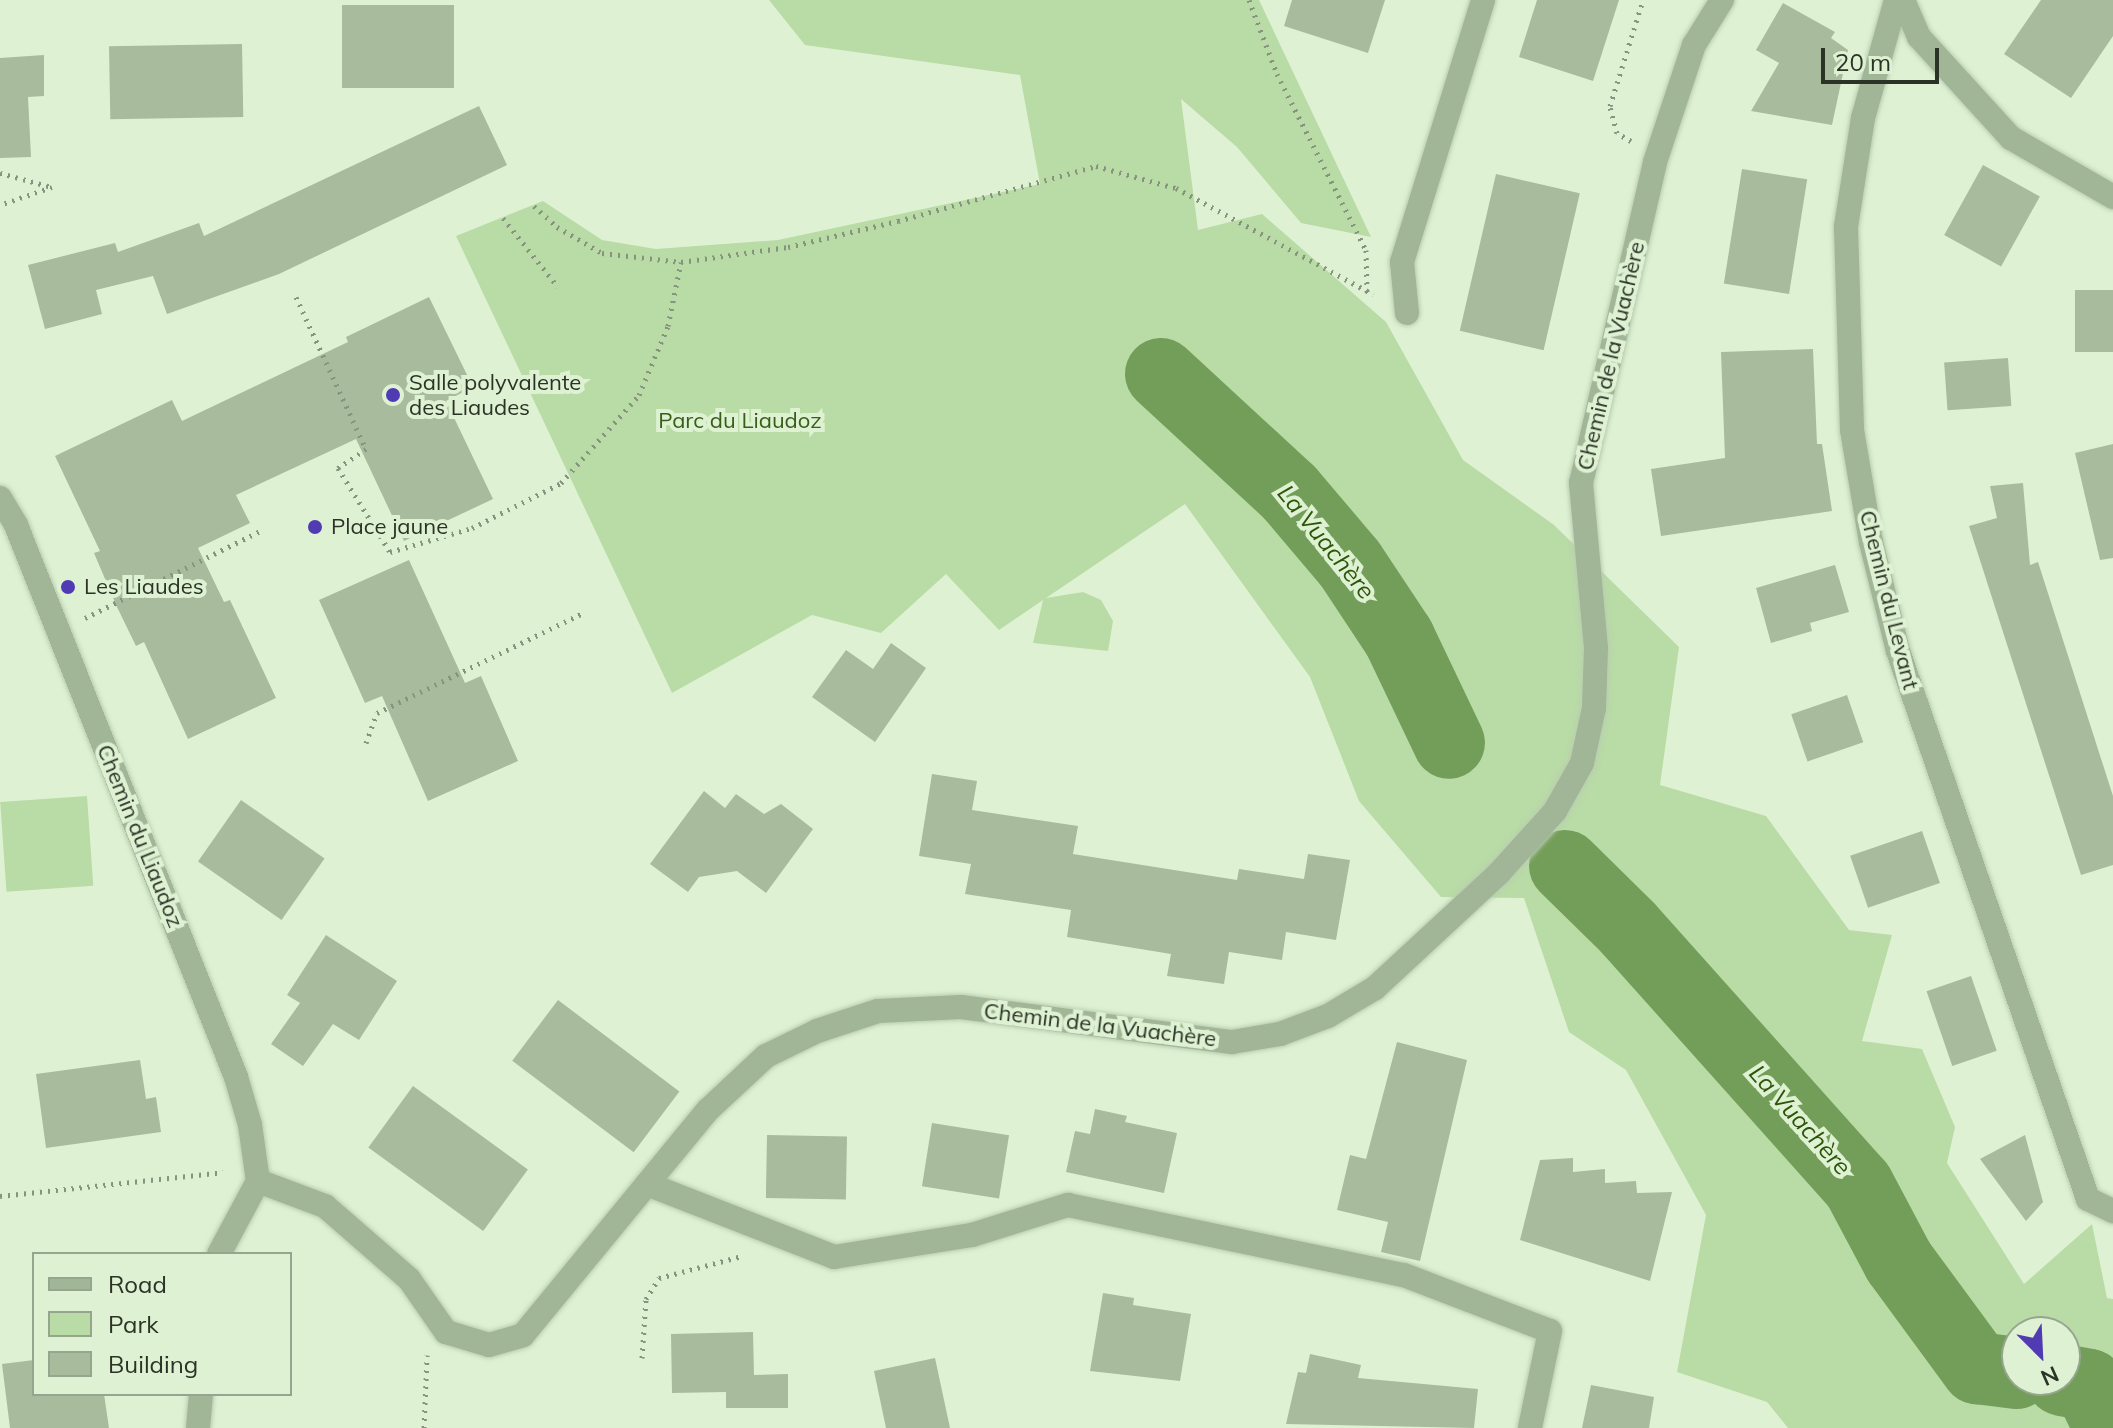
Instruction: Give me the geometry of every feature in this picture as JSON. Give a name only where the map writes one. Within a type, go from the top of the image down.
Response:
[{"type":"street","points":[[1407,313],[1402,262],[1483,0]]},
{"type":"street","name":"Chemin de la Vuachère","points":[[258,1181],[325,1206],[409,1279],[446,1332],[489,1345],[523,1335],[708,1110],[766,1056],[817,1031],[878,1011],[961,1007],[1191,1041],[1232,1042],[1280,1034],[1328,1016],[1375,988],[1509,862],[1555,811],[1582,763],[1594,708],[1596,648],[1581,483],[1655,162],[1694,45],[1722,0]]},
{"type":"street","name":"Chemin du Levant","points":[[1896,0],[1863,118],[1846,227],[1852,430],[1871,542],[1898,651],[2088,1199],[2113,1211]]},
{"type":"street","points":[[1903,0],[1919,37],[2011,138],[2113,197]]},
{"type":"street","name":"Chemin du Liaudoz","points":[[0,498],[16,525],[236,1077],[250,1125],[258,1181]]},
{"type":"street","points":[[220,1252],[258,1181]]},
{"type":"street","points":[[647,1184],[834,1257],[972,1235],[1068,1205],[1404,1275],[1550,1331],[1530,1428]]},
{"type":"street","points":[[198,1428],[201,1396]]},
{"type":"path","points":[[534,206],[557,227],[602,253],[681,262],[829,237],[1096,166],[1176,188],[1367,292],[1366,250],[1277,74],[1249,0]]},
{"type":"path","points":[[1635,143],[1617,133],[1610,106],[1643,0]]},
{"type":"path","points":[[0,173],[52,187],[0,205]]},
{"type":"path","points":[[503,218],[558,287]]},
{"type":"path","points":[[296,297],[366,449],[338,468],[390,552],[472,528],[561,483],[639,395],[668,326],[681,262]]},
{"type":"path","points":[[81,620],[260,531]]},
{"type":"path","points":[[366,743],[377,713],[583,613]]},
{"type":"path","points":[[0,1196],[223,1172]]},
{"type":"path","points":[[642,1358],[646,1299],[659,1278],[673,1270],[798,1244]]},
{"type":"path","points":[[424,1428],[427,1367]]},
{"type":"green space","name":"Parc du Liaudoz","points":[[769,0],[1259,0],[1371,237],[1301,223],[1237,147],[1181,99],[1198,230],[1262,214],[1386,322],[1463,460],[1554,525],[1679,647],[1660,785],[1766,816],[1849,930],[1892,935],[1862,1041],[1922,1049],[1955,1127],[1947,1163],[2024,1284],[2092,1224],[2107,1298],[2113,1299],[2113,1428],[1788,1428],[1767,1402],[1677,1372],[1706,1215],[1626,1070],[1569,1032],[1524,898],[1441,897],[1359,801],[1310,677],[1185,504],[1046,598],[1083,592],[1101,600],[1113,621],[1108,651],[1033,643],[1043,600],[999,630],[946,574],[881,633],[812,615],[672,693],[456,236],[543,201],[602,240],[656,249],[778,240],[1040,184],[1020,75],[805,45]]},
{"type":"green space","points":[[87,796],[93,886],[6,892],[0,802]]},
{"type":"building","points":[[1292,0],[1385,0],[1368,53],[1284,26]]},
{"type":"building","points":[[1537,0],[1619,0],[1593,81],[1519,57]]},
{"type":"building","points":[[2041,0],[2113,0],[2113,36],[2071,98],[2004,54]]},
{"type":"building","points":[[1783,3],[1835,32],[1831,38],[1848,50],[1832,125],[1751,111],[1779,63],[1756,50]]},
{"type":"building","points":[[342,5],[454,5],[454,88],[342,88]]},
{"type":"building","points":[[242,44],[243,117],[110,119],[109,46]]},
{"type":"building","points":[[44,55],[44,96],[28,97],[31,157],[0,158],[0,58]]},
{"type":"building","points":[[479,106],[507,165],[279,274],[167,314],[153,276],[96,290],[102,314],[45,329],[28,265],[115,243],[118,252],[199,223],[204,236]]},
{"type":"building","points":[[1983,165],[2040,197],[2001,266],[1944,235]]},
{"type":"building","points":[[1742,169],[1807,179],[1789,294],[1724,284]]},
{"type":"building","points":[[1496,174],[1580,193],[1544,350],[1460,331]]},
{"type":"building","points":[[2075,290],[2113,290],[2113,352],[2075,352]]},
{"type":"building","points":[[429,297],[473,387],[446,401],[493,499],[404,541],[356,439],[236,495],[250,523],[198,548],[224,602],[230,600],[276,698],[188,739],[144,642],[136,646],[117,607],[94,553],[100,551],[55,456],[172,400],[182,421],[348,342],[346,337]]},
{"type":"building","points":[[1813,349],[1817,444],[1822,444],[1832,511],[1661,536],[1651,469],[1725,458],[1721,352]]},
{"type":"building","points":[[2008,358],[2011,406],[1948,410],[1944,362]]},
{"type":"building","points":[[2113,444],[2113,558],[2100,560],[2075,453]]},
{"type":"building","points":[[2023,483],[2030,565],[2038,562],[2113,796],[2113,865],[2081,875],[1969,526],[1997,518],[1990,486]]},
{"type":"building","points":[[409,560],[465,683],[481,676],[518,761],[428,801],[382,696],[365,703],[319,600]]},
{"type":"building","points":[[1835,565],[1849,612],[1810,623],[1812,631],[1771,643],[1756,588]]},
{"type":"building","points":[[891,643],[926,668],[875,742],[812,697],[846,650],[873,669]]},
{"type":"building","points":[[1847,695],[1863,742],[1807,761],[1791,714]]},
{"type":"building","points":[[932,774],[977,781],[972,810],[1078,826],[1073,854],[1237,880],[1239,869],[1304,879],[1308,854],[1350,860],[1336,940],[1286,932],[1282,960],[1229,952],[1224,984],[1167,976],[1171,954],[1067,937],[1071,910],[965,894],[971,864],[919,856]]},
{"type":"building","points":[[704,791],[725,808],[736,794],[764,814],[781,804],[813,829],[766,893],[737,871],[699,877],[688,892],[650,864]]},
{"type":"building","points":[[241,800],[325,859],[282,920],[198,861]]},
{"type":"building","points":[[1922,831],[1940,883],[1868,908],[1850,856]]},
{"type":"building","points":[[326,935],[397,981],[359,1040],[333,1024],[303,1066],[271,1044],[300,1003],[287,995]]},
{"type":"building","points":[[1971,976],[1997,1051],[1952,1066],[1927,991]]},
{"type":"building","points":[[558,1000],[679,1091],[634,1152],[512,1061]]},
{"type":"building","points":[[1397,1042],[1467,1060],[1420,1261],[1381,1252],[1388,1222],[1337,1210],[1350,1155],[1366,1159]]},
{"type":"building","points":[[140,1060],[146,1099],[156,1097],[161,1132],[46,1148],[36,1074]]},
{"type":"building","points":[[413,1086],[528,1169],[483,1231],[368,1147]]},
{"type":"building","points":[[1095,1109],[1127,1116],[1125,1122],[1177,1133],[1164,1193],[1066,1172],[1075,1131],[1090,1134]]},
{"type":"building","points":[[932,1123],[1009,1135],[999,1198],[922,1186]]},
{"type":"building","points":[[767,1135],[847,1136],[846,1199],[766,1198]]},
{"type":"building","points":[[2025,1135],[2043,1202],[2026,1221],[1980,1159]]},
{"type":"building","points":[[1573,1158],[1573,1172],[1605,1169],[1605,1183],[1636,1181],[1637,1193],[1672,1192],[1650,1281],[1520,1240],[1540,1160]]},
{"type":"building","points":[[1103,1293],[1134,1298],[1133,1305],[1191,1314],[1180,1381],[1090,1371]]},
{"type":"building","points":[[753,1332],[754,1375],[788,1374],[788,1408],[726,1408],[726,1392],[672,1393],[671,1334]]},
{"type":"building","points":[[1310,1354],[1361,1365],[1358,1378],[1478,1389],[1474,1428],[1286,1424],[1298,1372],[1306,1373]]},
{"type":"building","points":[[935,1358],[950,1428],[886,1428],[874,1371]]},
{"type":"building","points":[[32,1360],[32,1396],[104,1396],[109,1428],[10,1428],[2,1364]]},
{"type":"building","points":[[1591,1385],[1654,1397],[1649,1428],[1582,1428]]},
{"type":"waterway","name":"La Vuachère","points":[[1161,374],[1289,492],[1350,564],[1399,638],[1449,743]]},
{"type":"waterway","name":"La Vuachère","points":[[1565,866],[1628,928],[1858,1185],[1899,1262],[1977,1368],[2001,1371]]},
{"type":"waterway","name":"La Vuachère","points":[[2081,1384],[2089,1385],[2110,1428]]},
{"type":"place","name":"Salle polyvalente des Liaudes","points":[[393,395]]},
{"type":"place","name":"Place jaune","points":[[315,527]]},
{"type":"place","name":"Les Liaudes","points":[[68,587]]}]
